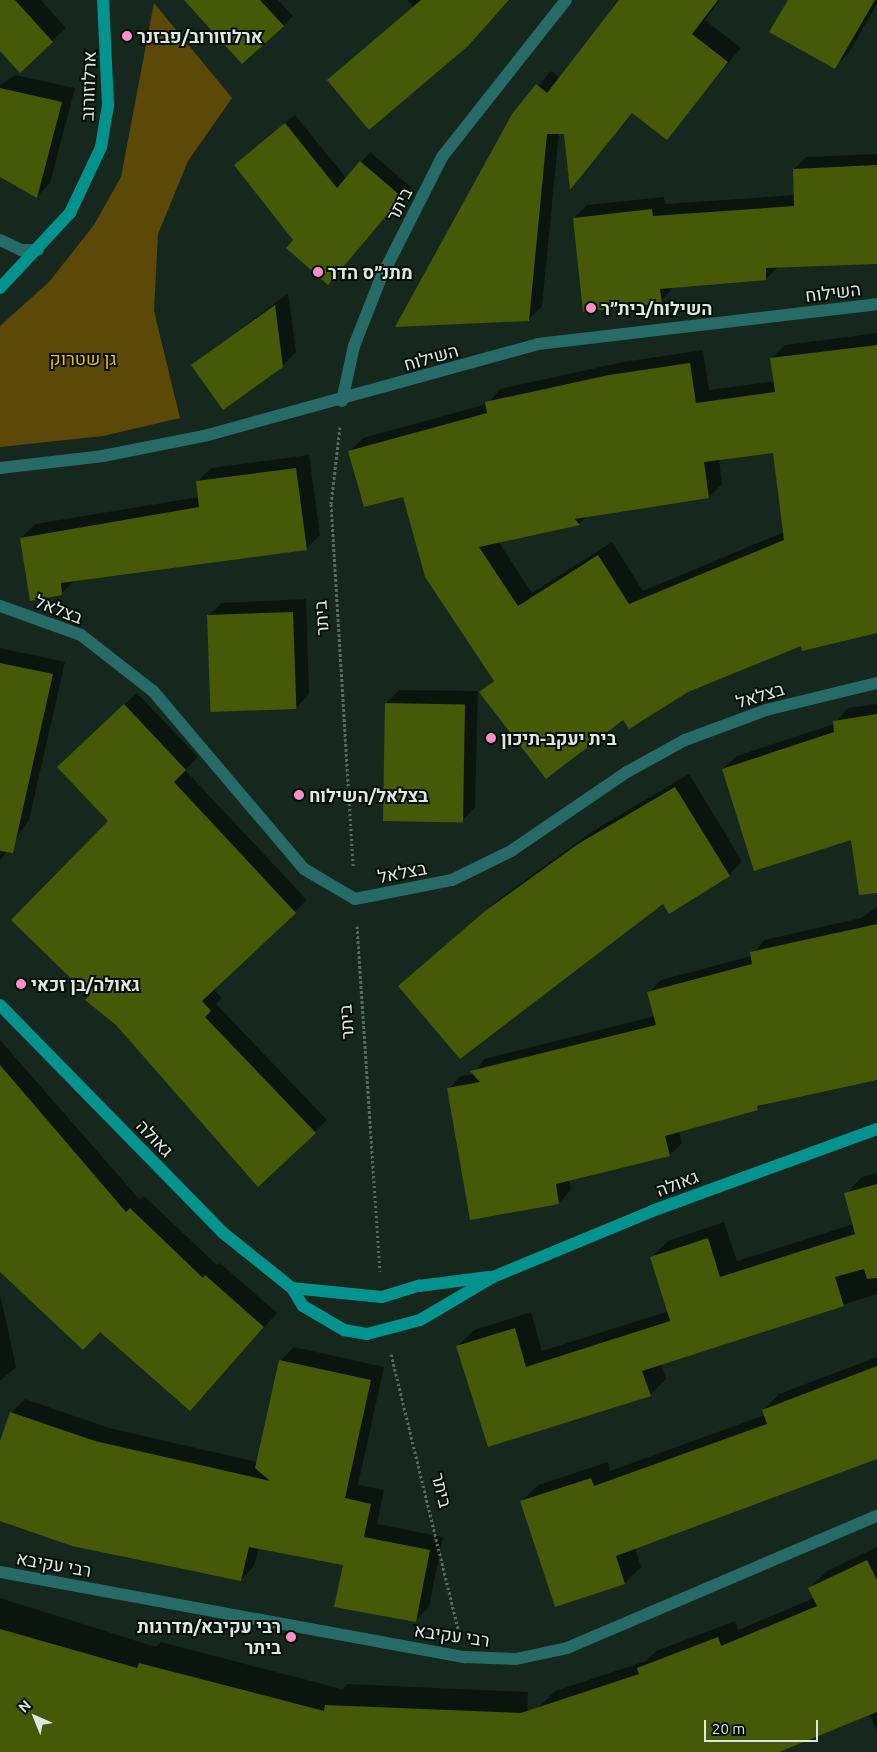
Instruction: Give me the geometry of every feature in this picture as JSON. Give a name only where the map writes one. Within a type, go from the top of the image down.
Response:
[{"type":"street","name":"ארלוזורוב","points":[[0,288],[38,250],[70,213],[102,147],[108,105],[103,0]]},
{"type":"street","name":"ביתר","points":[[342,401],[354,346],[380,280],[442,157],[566,0]]},
{"type":"street","points":[[0,240],[21,250],[38,250]]},
{"type":"street","name":"השילוח","points":[[0,468],[103,456],[342,401],[538,344],[877,304]]},
{"type":"street","name":"בצלאל","points":[[0,606],[81,635],[153,691],[304,869],[356,899],[452,880],[512,851],[627,772],[684,740],[766,710],[877,683]]},
{"type":"street","name":"גאולה","points":[[0,1005],[222,1232],[292,1288],[303,1306],[344,1330],[385,1331],[420,1320],[493,1277],[652,1211],[877,1129]]},
{"type":"street","name":"גאולה","points":[[292,1288],[382,1297],[419,1286],[493,1277]]},
{"type":"street","name":"רבי עקיבא","points":[[0,1572],[465,1657],[516,1659],[567,1648],[877,1516]]},
{"type":"path","name":"ביתר","points":[[342,401],[331,504],[382,1297]]},
{"type":"path","name":"ביתר","points":[[385,1331],[465,1657]]},
{"type":"green space","name":"גן שטרוק","points":[[154,3],[232,98],[188,161],[158,234],[154,311],[180,418],[103,436],[0,447],[0,326],[49,282],[94,225],[121,177]]},
{"type":"building","points":[[0,0],[15,0],[53,42],[20,73],[0,51]]},
{"type":"building","points":[[184,0],[260,0],[284,26],[242,64]]},
{"type":"building","points":[[421,0],[509,0],[468,46],[369,130],[327,80]]},
{"type":"building","points":[[619,0],[718,0],[692,34],[728,62],[667,140],[632,113],[570,190],[564,134],[547,134],[529,321],[395,327],[512,114],[536,84],[547,93]]},
{"type":"building","points":[[788,0],[875,0],[835,69],[769,32]]},
{"type":"building","points":[[0,88],[62,102],[37,198],[0,177]]},
{"type":"building","points":[[285,123],[337,188],[360,161],[402,197],[328,285],[286,248],[293,240],[234,165]]},
{"type":"building","points":[[877,165],[877,264],[766,268],[766,280],[660,289],[662,303],[583,312],[573,218],[652,209],[653,216],[794,206],[793,169]]},
{"type":"building","points":[[275,305],[283,367],[223,410],[191,365]]},
{"type":"building","points":[[877,345],[877,633],[802,651],[801,646],[688,692],[629,729],[623,720],[546,779],[479,692],[494,681],[425,577],[403,497],[364,507],[348,451],[487,413],[485,402],[609,375],[690,363],[696,403],[775,392],[770,358]],"holes":[[[773,453],[784,540],[629,604],[598,555],[518,606],[479,547],[580,525],[575,519],[709,498],[704,462]]]},
{"type":"building","points":[[296,468],[307,550],[61,583],[62,595],[30,601],[20,538],[199,507],[196,481]]},
{"type":"building","points":[[293,612],[296,709],[210,712],[207,615]]},
{"type":"building","points":[[0,663],[53,674],[13,853],[0,851]]},
{"type":"building","points":[[385,703],[465,704],[463,822],[383,821]]},
{"type":"building","points":[[124,704],[186,770],[174,782],[296,913],[202,1001],[211,1011],[205,1017],[316,1133],[258,1187],[116,1025],[85,1000],[89,996],[11,920],[108,821],[57,767]]},
{"type":"building","points":[[877,714],[877,893],[859,895],[851,840],[754,871],[722,769],[834,732],[833,721]]},
{"type":"building","points":[[675,787],[730,876],[669,914],[663,904],[460,1059],[398,986],[485,911],[578,844]]},
{"type":"building","points":[[877,924],[877,1080],[757,1106],[758,1110],[665,1136],[670,1156],[556,1184],[559,1204],[470,1220],[447,1088],[480,1082],[470,1071],[656,1025],[647,992],[752,964],[750,952]]},
{"type":"building","points":[[0,1065],[126,1212],[130,1208],[203,1278],[205,1275],[264,1327],[190,1411],[100,1332],[83,1350],[0,1272]]},
{"type":"building","points":[[877,1184],[877,1278],[867,1279],[864,1269],[835,1277],[844,1306],[642,1371],[651,1396],[488,1447],[456,1346],[515,1328],[526,1367],[670,1321],[650,1257],[708,1238],[720,1277],[855,1234],[844,1193]]},
{"type":"building","points":[[279,1360],[371,1380],[345,1498],[371,1504],[364,1537],[430,1550],[416,1622],[334,1607],[343,1565],[249,1547],[241,1581],[72,1546],[0,1521],[0,1441],[10,1412],[95,1441],[270,1481],[255,1468]]},
{"type":"building","points":[[877,1366],[877,1459],[616,1556],[625,1584],[555,1607],[520,1501],[591,1478],[594,1486],[767,1424],[762,1410]]},
{"type":"building","points":[[867,1560],[877,1580],[877,1712],[779,1752],[0,1752],[0,1629],[137,1668],[139,1663],[324,1711],[325,1705],[521,1713],[639,1674],[637,1668],[718,1637],[721,1646],[817,1606],[808,1588]]},
{"type":"place","name":"ארלוזורוב/פבזנר","points":[[127,36]]},
{"type":"place","name":"מתנ״ס הדר","points":[[318,272]]},
{"type":"place","name":"השילוח/בית״ר","points":[[591,308]]},
{"type":"place","name":"בית יעקב-תיכון","points":[[491,738]]},
{"type":"place","name":"בצלאל/השילוח","points":[[299,795]]},
{"type":"place","name":"גאולה/בן זכאי","points":[[21,984]]},
{"type":"place","name":"רבי עקיבא/מדרגות ביתר","points":[[291,1637]]}]
